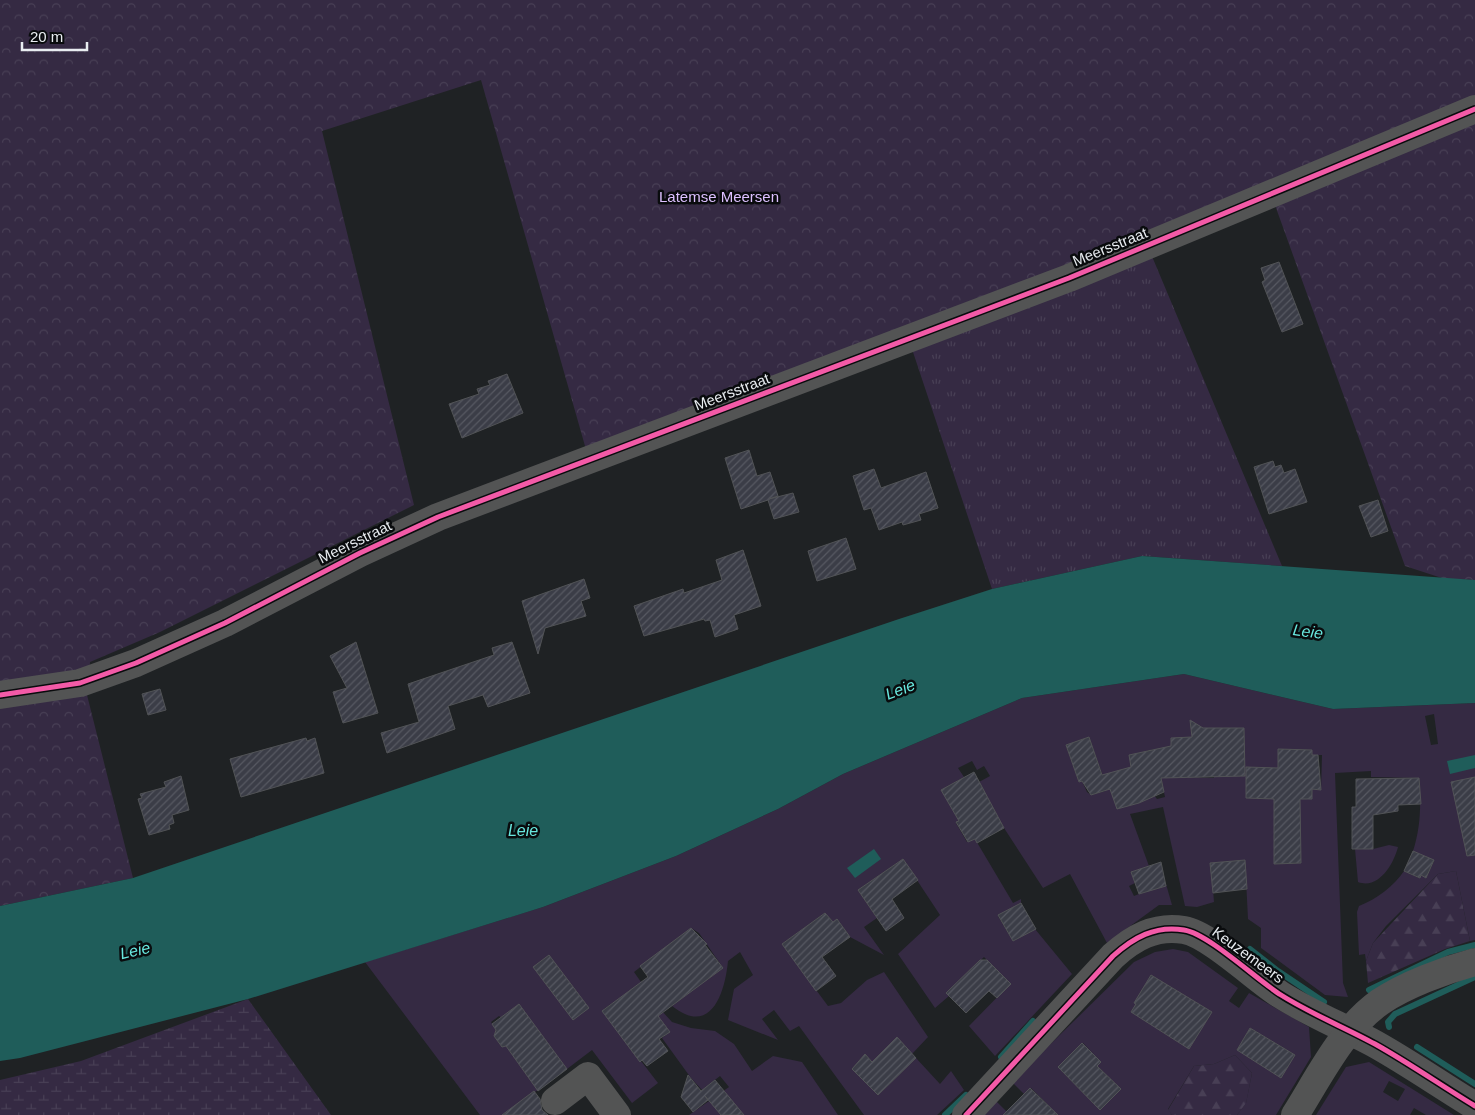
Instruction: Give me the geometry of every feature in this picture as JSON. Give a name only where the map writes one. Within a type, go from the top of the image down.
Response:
[{"type":"street","name":"Meersstraat","points":[[0,695],[80,682],[136,663],[225,623],[360,553],[438,517],[1069,278],[1475,109]]},
{"type":"street","name":"Keuzemeers","points":[[966,1115],[1113,956],[1129,942],[1147,933],[1166,928],[1186,930],[1202,937],[1280,994],[1316,1016],[1350,1031],[1475,1106]]},
{"type":"street","points":[[1295,1115],[1350,1031],[1380,1003],[1423,981],[1475,962]]},
{"type":"street","points":[[555,1101],[588,1076],[617,1115]]},
{"type":"green space","name":"Latemse Meersen","points":[[0,0],[1475,0],[1475,580],[1445,579],[1405,566],[1271,194],[589,460],[481,80],[322,131],[414,505],[160,632],[90,662],[87,695],[133,878],[0,906]]},
{"type":"green space","points":[[1151,254],[1282,566],[1142,556],[992,589],[911,346]]},
{"type":"green space","points":[[1184,674],[1333,709],[1475,703],[1475,940],[1470,941],[1456,871],[1438,874],[1386,926],[1373,943],[1366,961],[1365,954],[1359,955],[1357,912],[1359,906],[1385,892],[1404,871],[1419,878],[1421,875],[1426,878],[1434,861],[1413,851],[1420,815],[1419,778],[1371,777],[1371,771],[1335,773],[1343,983],[1348,997],[1325,995],[1261,948],[1261,928],[1248,919],[1245,860],[1211,863],[1214,902],[1197,907],[1185,906],[1163,807],[1130,814],[1157,888],[1166,884],[1172,905],[1159,905],[1107,943],[1070,874],[1043,888],[1004,828],[979,782],[990,776],[984,766],[977,770],[972,761],[958,768],[964,777],[942,790],[959,821],[956,823],[967,842],[975,839],[1013,903],[1021,899],[1021,903],[998,916],[1013,941],[1035,929],[1072,974],[995,1056],[969,1026],[1010,984],[984,957],[947,993],[949,996],[935,1008],[898,954],[940,915],[903,859],[858,890],[877,918],[864,927],[884,955],[850,937],[838,920],[833,922],[825,913],[782,944],[828,1006],[841,1003],[867,980],[884,972],[928,1037],[912,1054],[896,1038],[872,1062],[865,1054],[852,1069],[878,1095],[916,1058],[940,1084],[951,1071],[964,1090],[937,1115],[864,1115],[799,1026],[790,1031],[774,1010],[762,1019],[778,1040],[728,1020],[734,989],[753,975],[740,952],[728,961],[719,997],[714,1007],[706,1014],[697,1017],[685,1014],[672,1006],[688,994],[683,986],[702,973],[707,980],[723,968],[699,933],[691,928],[634,972],[648,992],[632,1007],[623,996],[604,1009],[611,1019],[610,1021],[658,1083],[632,1103],[592,1050],[567,1069],[499,1016],[491,1022],[496,1030],[494,1036],[502,1047],[506,1046],[529,1078],[548,1083],[502,1115],[480,1115],[365,962],[543,907],[676,856],[778,809],[843,774],[1022,698]],"holes":[[[1434,714],[1438,744],[1431,745],[1425,716]],[[1195,726],[1219,740],[1237,728],[1244,728],[1245,766],[1214,760],[1214,778],[1183,777],[1172,756],[1171,739],[1192,737],[1191,729]],[[1089,737],[1106,785],[1105,791],[1091,795],[1087,792],[1082,781],[1079,782],[1066,745]],[[1155,749],[1165,797],[1157,799],[1131,767],[1130,755]],[[1278,749],[1312,750],[1312,755],[1322,755],[1321,790],[1312,789],[1312,799],[1293,799],[1301,863],[1275,864],[1283,799],[1273,799],[1273,768],[1278,768]],[[1140,869],[1151,889],[1134,896],[1129,886],[1135,883],[1131,872]]]},
{"type":"green space","points":[[1389,845],[1398,847],[1393,860],[1384,874],[1373,882],[1358,882],[1355,849],[1373,849]]},
{"type":"green space","points":[[1456,871],[1470,941],[1445,949],[1368,983],[1366,961],[1373,943],[1438,874]]},
{"type":"green space","points":[[1173,949],[1188,952],[1238,988],[1229,1001],[1239,1008],[1249,993],[1309,1027],[1311,1057],[1276,1115],[1237,1115],[1246,1103],[1252,1073],[1235,1055],[1214,1064],[1194,1066],[1168,1109],[1172,1115],[1058,1115],[1031,1088],[1024,1094],[1012,1082],[1134,962],[1155,952]],"holes":[[[1250,1028],[1295,1055],[1237,1050]],[[1083,1043],[1101,1062],[1097,1066],[1121,1089],[1100,1110],[1058,1067]]]},
{"type":"green space","points":[[248,999],[331,1115],[0,1115],[0,1080],[81,1061]]},
{"type":"green space","points":[[661,1010],[672,1022],[691,1028],[715,1031],[734,1044],[752,1071],[773,1056],[802,1062],[838,1115],[744,1115],[723,1105],[717,1110],[721,1115],[689,1115],[729,1087],[720,1076],[702,1090],[691,1078],[662,1038],[669,1032],[656,1013]]},
{"type":"green space","points":[[1235,1055],[1252,1073],[1246,1104],[1237,1115],[1172,1115],[1168,1110],[1194,1066],[1214,1064]]},
{"type":"green space","points":[[1369,1062],[1454,1115],[1426,1115],[1414,1108],[1410,1115],[1316,1115],[1346,1067]],"holes":[[[1389,1081],[1405,1089],[1398,1101],[1383,1092]]]},
{"type":"green space","points":[[994,1099],[1010,1115],[981,1115]]},
{"type":"water","name":"Leie","points":[[1142,556],[1475,580],[1475,703],[1333,709],[1184,674],[1022,698],[843,774],[778,809],[676,856],[543,907],[248,999],[20,1058],[0,1061],[0,906],[133,878],[992,589]]},
{"type":"water","points":[[1475,755],[1475,768],[1450,774],[1447,761]]},
{"type":"water","points":[[874,849],[881,859],[855,878],[847,868]]},
{"type":"building","points":[[1279,262],[1303,324],[1282,332],[1262,282],[1265,280],[1261,268]]},
{"type":"building","points":[[507,374],[523,413],[462,438],[449,404],[479,394],[477,389],[490,385],[488,381]]},
{"type":"building","points":[[749,450],[757,476],[770,472],[778,496],[769,499],[793,493],[799,512],[774,519],[768,500],[741,509],[725,458]]},
{"type":"building","points":[[1273,461],[1275,467],[1281,465],[1284,473],[1295,469],[1307,502],[1269,514],[1254,467]]},
{"type":"building","points":[[874,469],[881,488],[926,472],[938,508],[919,514],[921,520],[903,525],[902,522],[879,530],[871,508],[864,510],[853,476]]},
{"type":"building","points":[[1378,500],[1388,531],[1371,537],[1359,506]]},
{"type":"building","points":[[846,538],[856,569],[817,581],[808,551]]},
{"type":"building","points":[[743,550],[761,606],[734,615],[738,629],[715,637],[710,620],[705,621],[704,619],[644,636],[634,606],[683,589],[684,593],[722,580],[716,560]]},
{"type":"building","points":[[584,579],[590,598],[581,601],[586,616],[545,628],[538,654],[522,601]]},
{"type":"building","points":[[356,642],[378,713],[343,723],[333,692],[347,688],[330,656]]},
{"type":"building","points":[[512,642],[530,693],[488,707],[483,695],[448,706],[455,729],[387,753],[381,733],[419,722],[408,684],[494,655],[492,648]]},
{"type":"building","points":[[160,689],[166,710],[148,715],[142,694]]},
{"type":"building","points":[[1190,720],[1203,728],[1244,728],[1245,776],[1161,778],[1164,792],[1139,803],[1117,809],[1110,789],[1091,795],[1082,781],[1079,782],[1066,745],[1089,737],[1102,775],[1131,767],[1129,755],[1171,746],[1171,738],[1192,737]]},
{"type":"building","points":[[306,738],[307,741],[315,738],[324,773],[241,797],[230,759]]},
{"type":"building","points":[[1278,749],[1312,750],[1312,755],[1318,755],[1321,790],[1312,789],[1312,799],[1300,799],[1301,863],[1274,864],[1274,799],[1246,798],[1246,767],[1278,768]]},
{"type":"building","points":[[974,772],[1004,828],[977,843],[975,839],[968,842],[956,822],[959,821],[941,790]]},
{"type":"building","points":[[181,776],[189,810],[172,815],[174,823],[169,825],[170,829],[149,835],[138,799],[142,798],[140,794],[166,787],[164,782]]},
{"type":"building","points":[[1475,777],[1475,855],[1467,856],[1451,782]]},
{"type":"building","points":[[1419,778],[1421,804],[1398,805],[1398,811],[1373,815],[1373,849],[1352,849],[1352,807],[1356,807],[1356,779]]},
{"type":"building","points":[[1413,851],[1434,860],[1426,878],[1421,875],[1420,878],[1404,871]]},
{"type":"building","points":[[903,859],[918,880],[892,899],[904,918],[886,931],[858,890]]},
{"type":"building","points":[[1245,860],[1247,889],[1213,893],[1210,863]]},
{"type":"building","points":[[1161,862],[1166,886],[1139,894],[1131,872]]},
{"type":"building","points":[[1021,903],[1036,929],[1013,941],[998,915]]},
{"type":"building","points":[[825,913],[833,922],[837,919],[850,937],[822,957],[836,976],[816,991],[782,944]]},
{"type":"building","points":[[691,928],[707,944],[705,945],[723,968],[658,1016],[670,1032],[659,1039],[668,1051],[647,1066],[642,1060],[640,1062],[602,1011],[648,977],[640,966]]},
{"type":"building","points":[[549,955],[589,1008],[573,1020],[533,967]]},
{"type":"building","points":[[980,960],[987,960],[1011,984],[997,998],[989,991],[966,1013],[946,993]]},
{"type":"building","points":[[1151,975],[1212,1012],[1189,1049],[1131,1012],[1136,1004],[1134,1003]]},
{"type":"building","points":[[519,1004],[567,1069],[538,1091],[506,1046],[502,1047],[494,1036],[496,1030],[492,1024]]},
{"type":"building","points":[[1250,1028],[1295,1055],[1281,1078],[1237,1050]]},
{"type":"building","points":[[897,1037],[916,1058],[878,1095],[852,1069],[865,1054],[872,1062]]},
{"type":"building","points":[[1082,1043],[1101,1062],[1097,1066],[1121,1089],[1100,1110],[1058,1067]]},
{"type":"building","points":[[688,1075],[701,1091],[715,1080],[744,1115],[721,1115],[705,1096],[708,1100],[693,1112],[681,1097]]},
{"type":"building","points":[[1030,1088],[1058,1115],[1003,1115]]},
{"type":"building","points":[[534,1091],[540,1099],[542,1110],[548,1115],[502,1115]]},
{"type":"waterway","points":[[1369,990],[1448,952],[1475,945]]},
{"type":"waterway","points":[[1250,949],[1278,971],[1324,1002]]},
{"type":"waterway","points":[[1389,1027],[1388,1022],[1395,1014],[1475,977]]},
{"type":"waterway","points":[[1001,1057],[1033,1021]]},
{"type":"waterway","points":[[1417,1047],[1475,1084]]},
{"type":"waterway","points":[[945,1115],[966,1095]]},
{"type":"cycle path","points":[[0,695],[80,683],[136,663],[225,623],[360,553],[438,517],[1069,278],[1475,109]]},
{"type":"cycle path","points":[[966,1115],[1113,956],[1145,934],[1163,929],[1184,930],[1194,933],[1219,948],[1281,995],[1375,1044],[1475,1106]]}]
